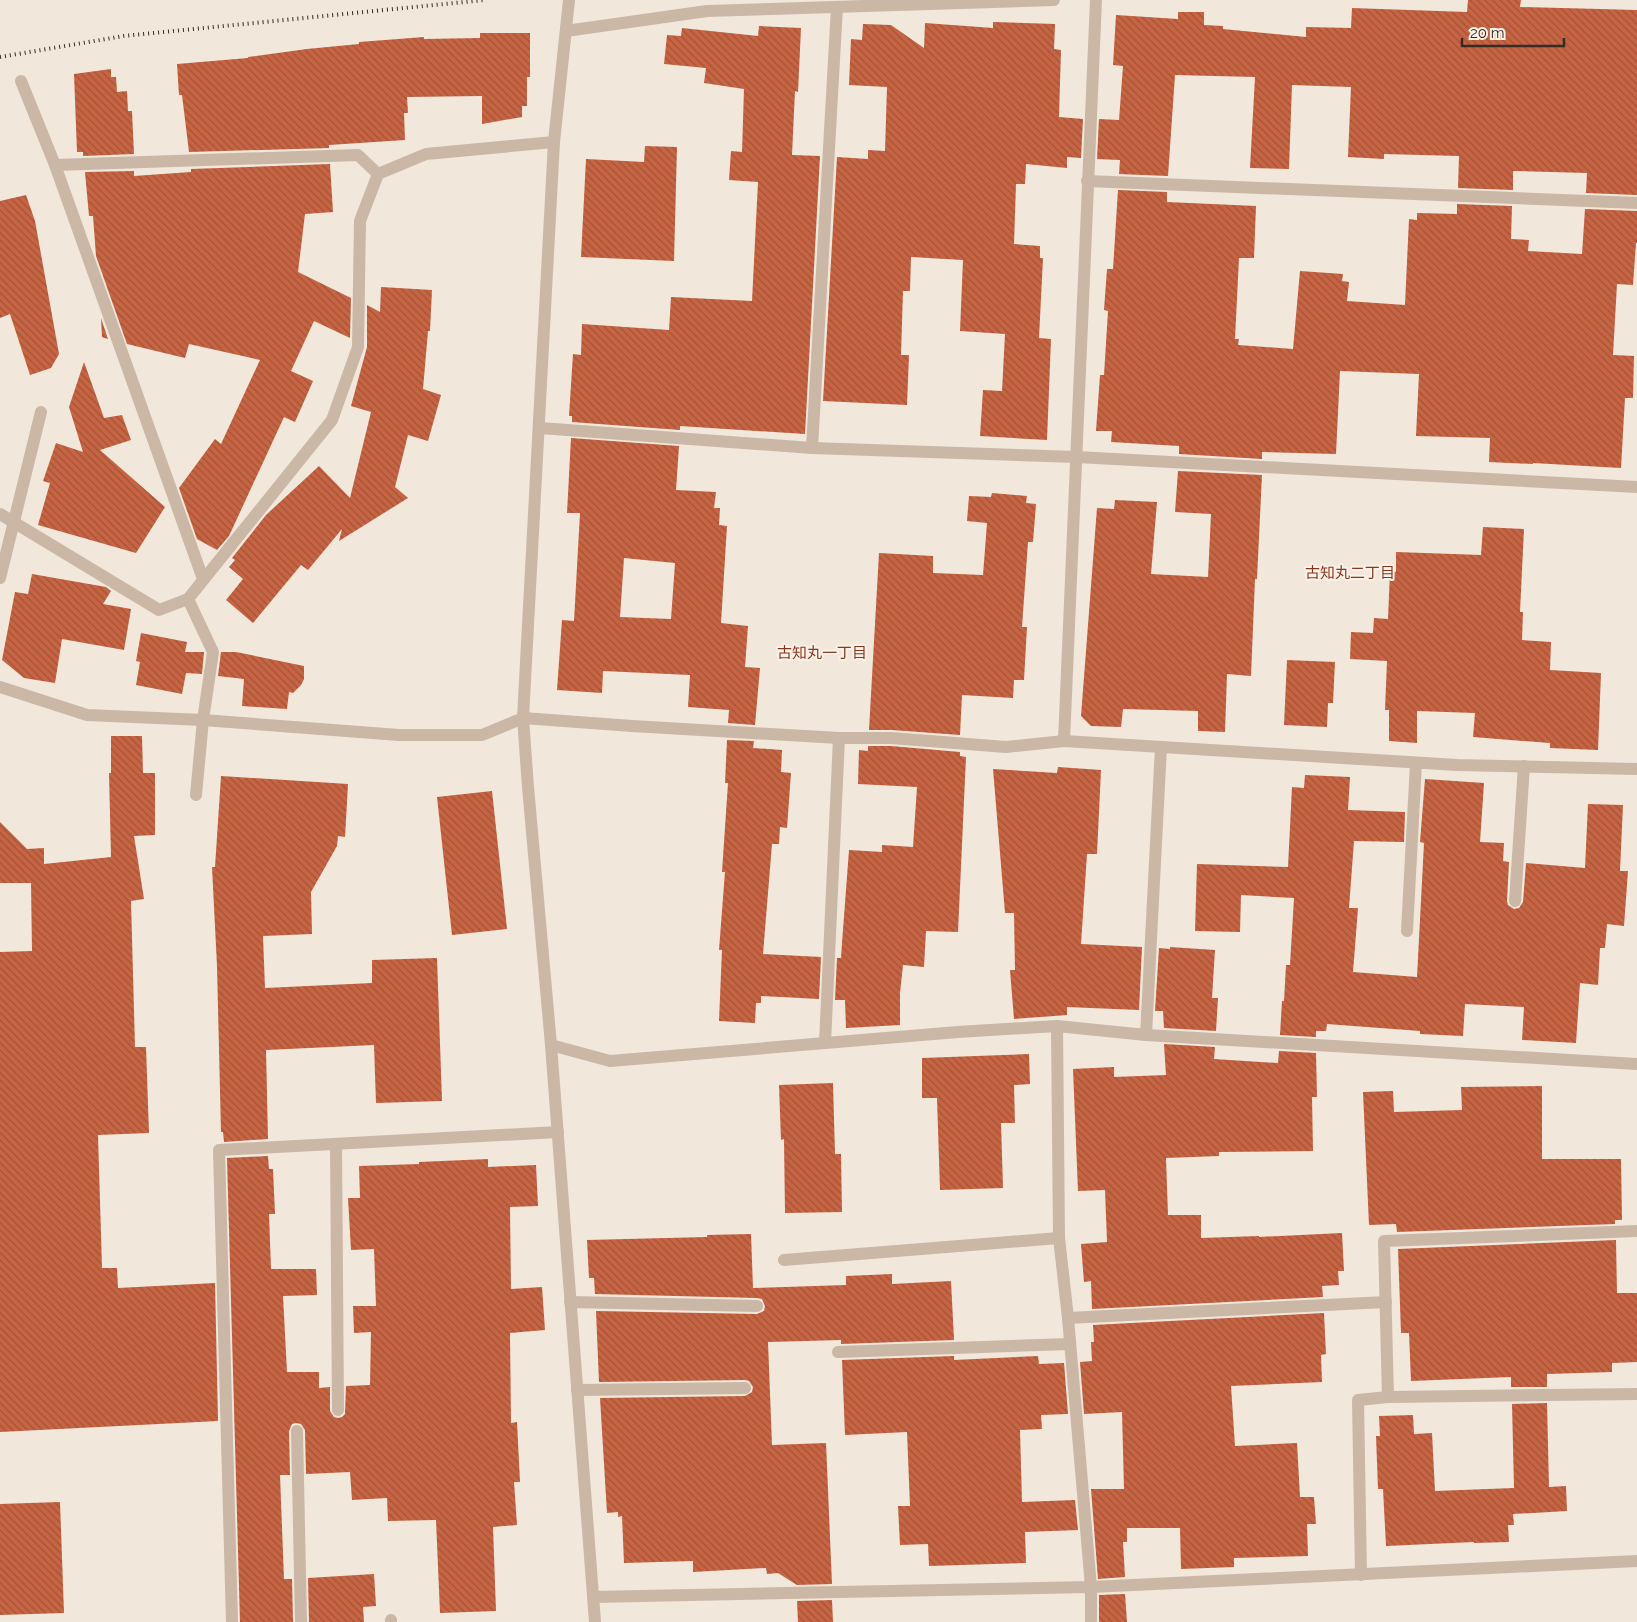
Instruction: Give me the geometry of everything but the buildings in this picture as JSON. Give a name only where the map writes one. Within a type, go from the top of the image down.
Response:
[{"type":"street","points":[[569,0],[554,142],[523,718],[558,1132],[595,1622]]},
{"type":"street","points":[[566,31],[707,11],[1054,0]]},
{"type":"street","points":[[1064,740],[1096,0]]},
{"type":"street","points":[[812,448],[837,7]]},
{"type":"street","points":[[21,81],[54,166],[204,579]]},
{"type":"street","points":[[0,514],[158,610],[188,599],[332,420],[358,346],[360,222],[378,174],[426,154],[554,142]]},
{"type":"street","points":[[54,166],[358,155],[378,174]]},
{"type":"street","points":[[1087,181],[1637,202]]},
{"type":"street","points":[[0,578],[41,412]]},
{"type":"street","points":[[540,428],[812,448],[1077,457],[1637,487]]},
{"type":"street","points":[[188,599],[213,652],[203,720],[196,795]]},
{"type":"street","points":[[0,687],[87,716],[203,720],[399,735],[482,736],[523,718],[839,738],[891,738],[1006,747],[1064,740],[1416,763],[1637,769]]},
{"type":"street","points":[[825,1043],[839,738]]},
{"type":"street","points":[[1146,1035],[1161,746]]},
{"type":"street","points":[[1407,931],[1416,763]]},
{"type":"street","points":[[1515,901],[1524,766]]},
{"type":"street","points":[[551,1045],[610,1061],[958,1032],[1057,1026],[1146,1035],[1637,1064]]},
{"type":"street","points":[[1057,1026],[1059,1238],[1068,1318],[1091,1587],[1091,1622]]},
{"type":"street","points":[[232,1622],[219,1150],[558,1132]]},
{"type":"street","points":[[336,1144],[338,1410]]},
{"type":"street","points":[[1388,1397],[1384,1241],[1637,1231]]},
{"type":"street","points":[[784,1260],[1059,1238]]},
{"type":"street","points":[[570,1302],[757,1306]]},
{"type":"street","points":[[1068,1318],[1386,1302]]},
{"type":"street","points":[[838,1352],[1070,1344]]},
{"type":"street","points":[[577,1390],[745,1388]]},
{"type":"street","points":[[1361,1575],[1358,1400],[1388,1397],[1637,1394]]},
{"type":"street","points":[[297,1431],[301,1622]]},
{"type":"street","points":[[593,1597],[1091,1587],[1637,1561]]},
{"type":"railway","points":[[0,57],[124,36],[484,0]]},
{"type":"district","name":"古知丸二丁目","points":[[1350,573]]},
{"type":"district","name":"古知丸一丁目","points":[[822,653]]}]
